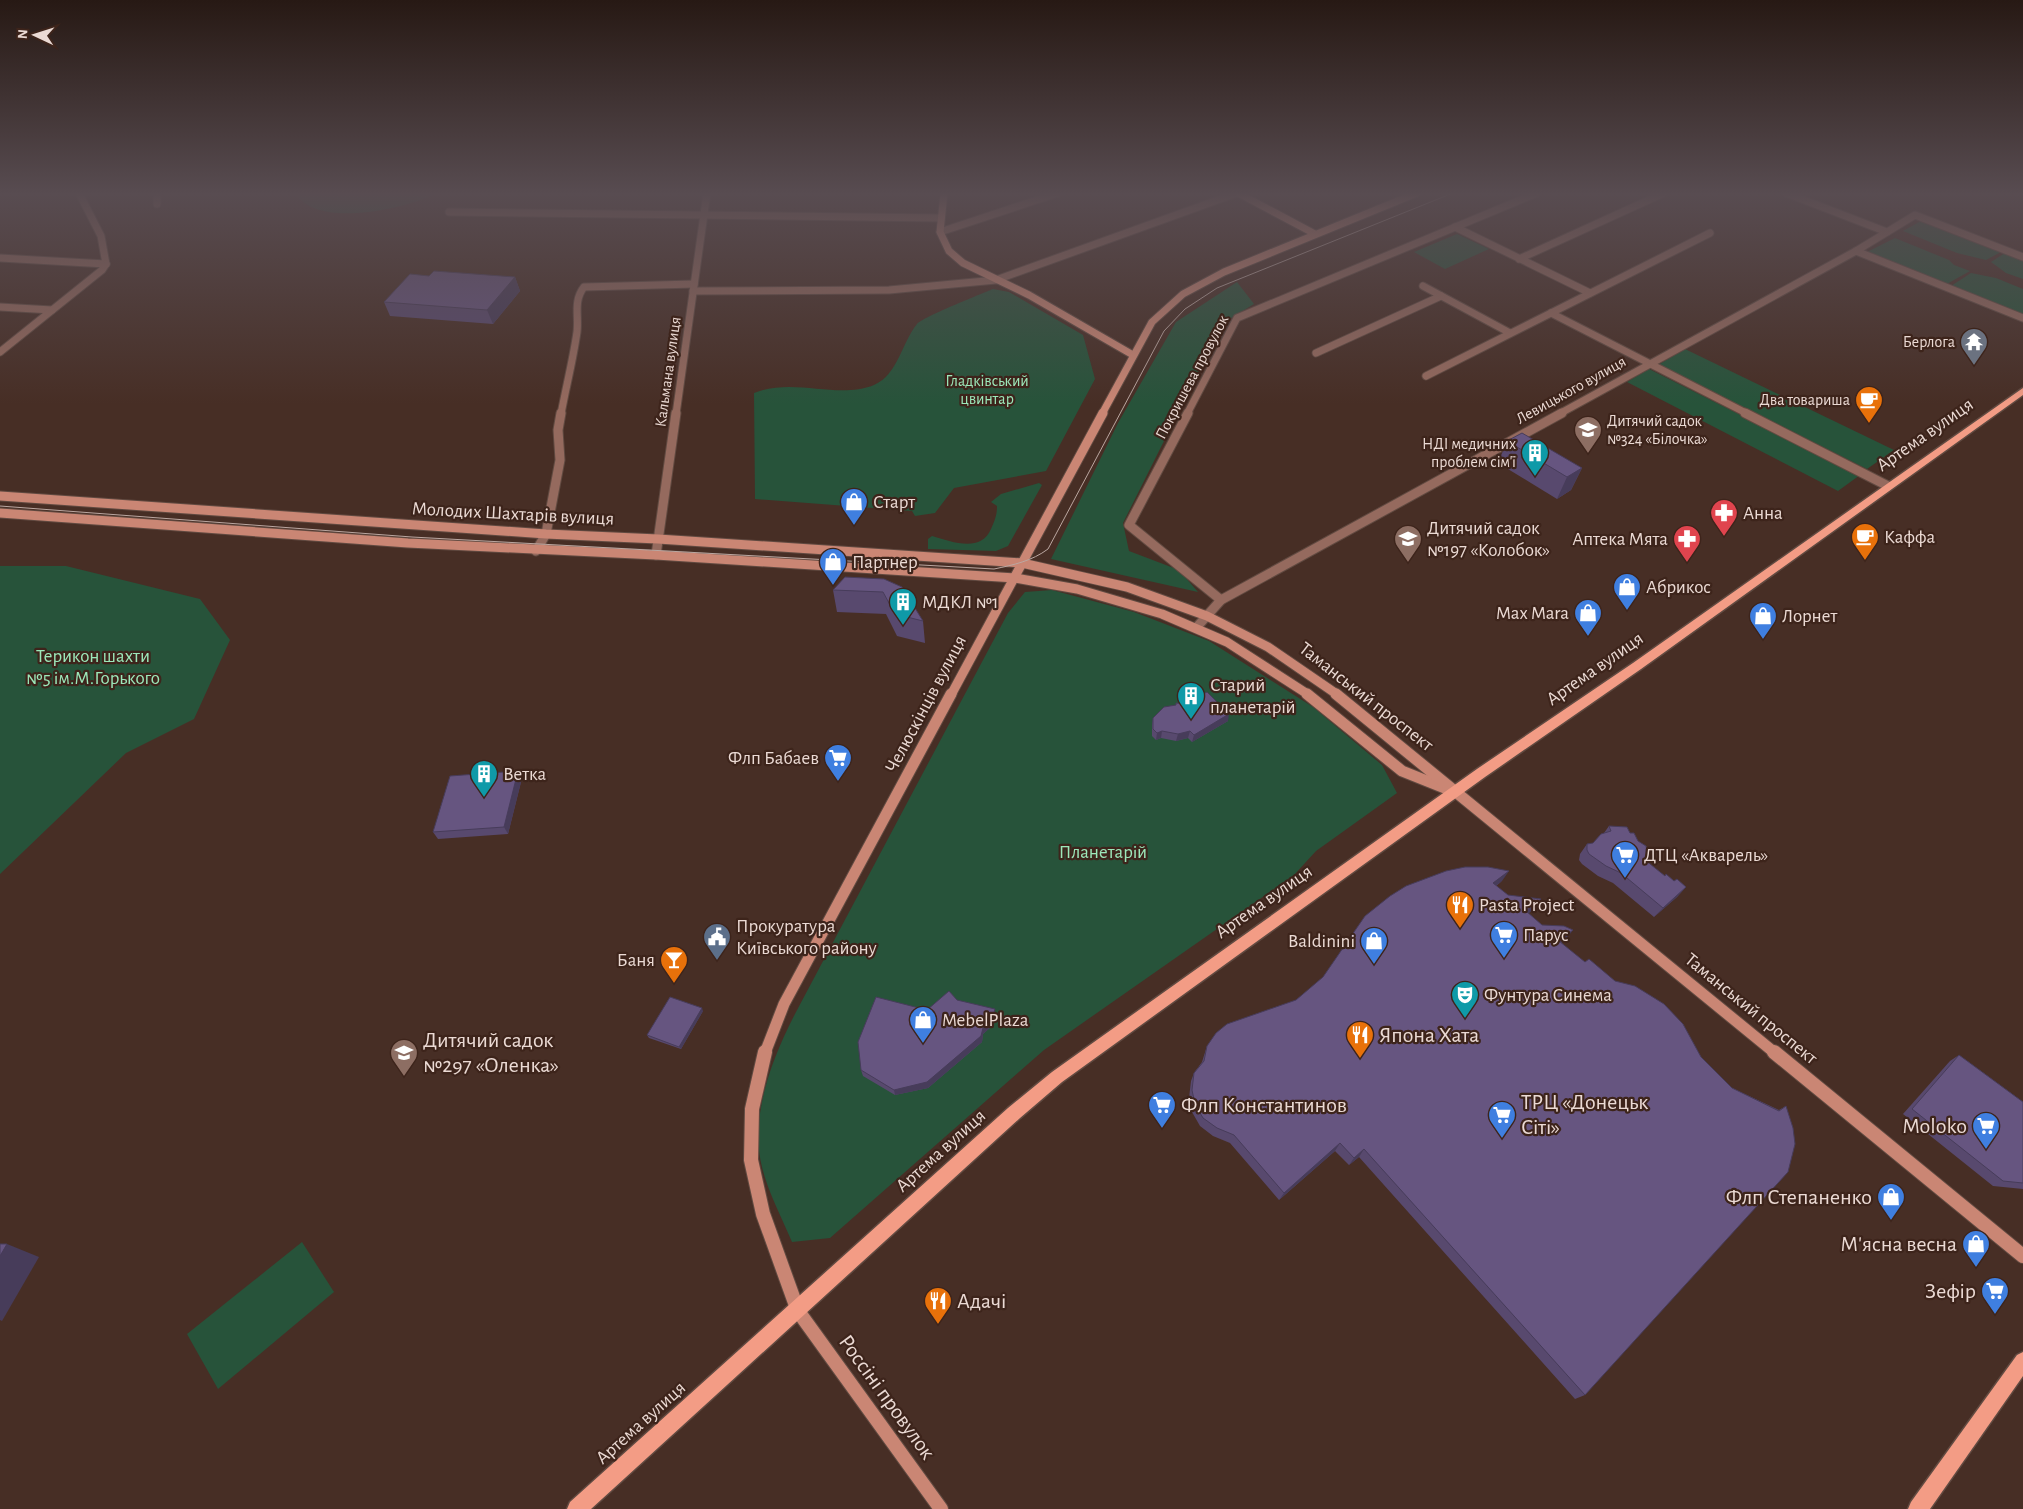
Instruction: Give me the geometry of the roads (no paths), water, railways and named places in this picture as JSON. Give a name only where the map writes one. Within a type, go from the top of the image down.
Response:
[{"type":"main road","points":[[964,263],[1029,295],[1133,355]]},
{"type":"main road","name":"Челюскінців вулиця","points":[[798,1311],[764,1214],[751,1160],[752,1109],[767,1044],[784,1004],[1024,563],[1152,322],[1183,294],[1224,272],[1245,263]]},
{"type":"main road","name":"Артема вулиця","points":[[577,1509],[798,1311],[1014,1113],[1057,1077],[1455,792],[1645,660],[2023,391]]},
{"type":"main road","name":"Молодих Шахтарів вулиця","points":[[0,496],[546,534],[658,539],[1024,563]]},
{"type":"main road","name":"Молодих Шахтарів вулиця","points":[[0,513],[536,551],[656,555],[1015,578]]},
{"type":"main road","name":"Таманський проспект","points":[[1024,563],[1127,587],[1207,616],[1268,647],[1310,673],[2023,1256]]},
{"type":"main road","name":"Таманський проспект","points":[[1015,578],[1100,594],[1196,628],[1249,655],[1299,687],[1402,771],[1455,792]]},
{"type":"main road","name":"Россіні провулок","points":[[798,1311],[941,1509]]},
{"type":"main road","points":[[1918,1509],[2023,1361]]},
{"type":"street","points":[[96,263],[106,264]]},
{"type":"street","name":"Кальмана вулиця","points":[[656,555],[697,263]]},
{"type":"street","points":[[536,551],[546,534],[560,460],[558,430],[578,330],[576,309],[579,293],[584,288],[600,285],[889,290],[996,280],[1042,263]]},
{"type":"street","name":"Покришева провулок","points":[[1221,600],[1129,526],[1237,318],[1368,263]]},
{"type":"street","points":[[1528,263],[1590,293]]},
{"type":"street","points":[[1426,376],[1649,263]]},
{"type":"street","name":"Левицького вулиця","points":[[1196,628],[1221,600],[1648,363],[1833,263]]},
{"type":"street","points":[[1887,263],[2023,318]]},
{"type":"street","points":[[0,352],[102,270],[106,264]]},
{"type":"street","points":[[1423,286],[1510,333]]},
{"type":"street","points":[[1316,353],[1441,296]]},
{"type":"street","points":[[0,307],[52,310]]},
{"type":"street","points":[[1551,313],[1888,486]]},
{"type":"tram line","points":[[0,506],[412,537],[994,569],[1029,560],[1048,549],[1164,331],[1185,309],[1217,288],[1278,263]]},
{"type":"place","name":"Берлога","points":[[1974,366]]},
{"type":"place","name":"Два товариша","points":[[1869,424]]},
{"type":"place","name":"Дитячий садок №324 «Білочка»","points":[[1588,454]]},
{"type":"place","name":"НДІ медичних проблем сім'ї","points":[[1535,477]]},
{"type":"place","name":"Старт","points":[[854,526]]},
{"type":"place","name":"Анна","points":[[1724,537]]},
{"type":"place","name":"Каффа","points":[[1865,561]]},
{"type":"place","name":"Дитячий садок №197 «Колобок»","points":[[1408,563]]},
{"type":"place","name":"Аптека Мята","points":[[1687,563]]},
{"type":"place","name":"Партнер","points":[[833,586]]},
{"type":"place","name":"Абрикос","points":[[1627,611]]},
{"type":"place","name":"МДКЛ №1","points":[[903,626]]},
{"type":"place","name":"Max Mara","points":[[1588,637]]},
{"type":"place","name":"Лорнет","points":[[1763,640]]},
{"type":"place","name":"Старий планетарій","points":[[1191,720]]},
{"type":"place","name":"Флп Бабаев","points":[[838,782]]},
{"type":"place","name":"Ветка","points":[[484,798]]},
{"type":"place","name":"ДТЦ «Акварель»","points":[[1625,879]]},
{"type":"place","name":"Pasta Project","points":[[1460,929]]},
{"type":"place","name":"Парус","points":[[1504,959]]},
{"type":"place","name":"Прокуратура Київського району","points":[[717,961]]},
{"type":"place","name":"Baldinini","points":[[1374,965]]},
{"type":"place","name":"Баня","points":[[674,984]]},
{"type":"place","name":"Фунтура Синема","points":[[1465,1019]]},
{"type":"place","name":"MebelPlaza","points":[[923,1044]]},
{"type":"place","name":"Япона Хата","points":[[1360,1059]]},
{"type":"place","name":"Дитячий садок №297 «Оленка»","points":[[404,1077]]},
{"type":"place","name":"Флп Константинов","points":[[1162,1129]]},
{"type":"place","name":"ТРЦ «Донецьк Сіті»","points":[[1502,1139]]},
{"type":"place","name":"Moloko","points":[[1986,1150]]},
{"type":"place","name":"Флп Степаненко","points":[[1891,1221]]},
{"type":"place","name":"М'ясна весна","points":[[1976,1268]]},
{"type":"place","name":"Зефір","points":[[1995,1315]]},
{"type":"place","name":"Адачі","points":[[938,1325]]},
{"type":"park label","name":"Гладківський цвинтар","points":[[987,390]]},
{"type":"park label","name":"Терикон шахти №5 ім.М.Горького","points":[[93,667]]},
{"type":"park label","name":"Планетарій","points":[[1103,852]]}]
